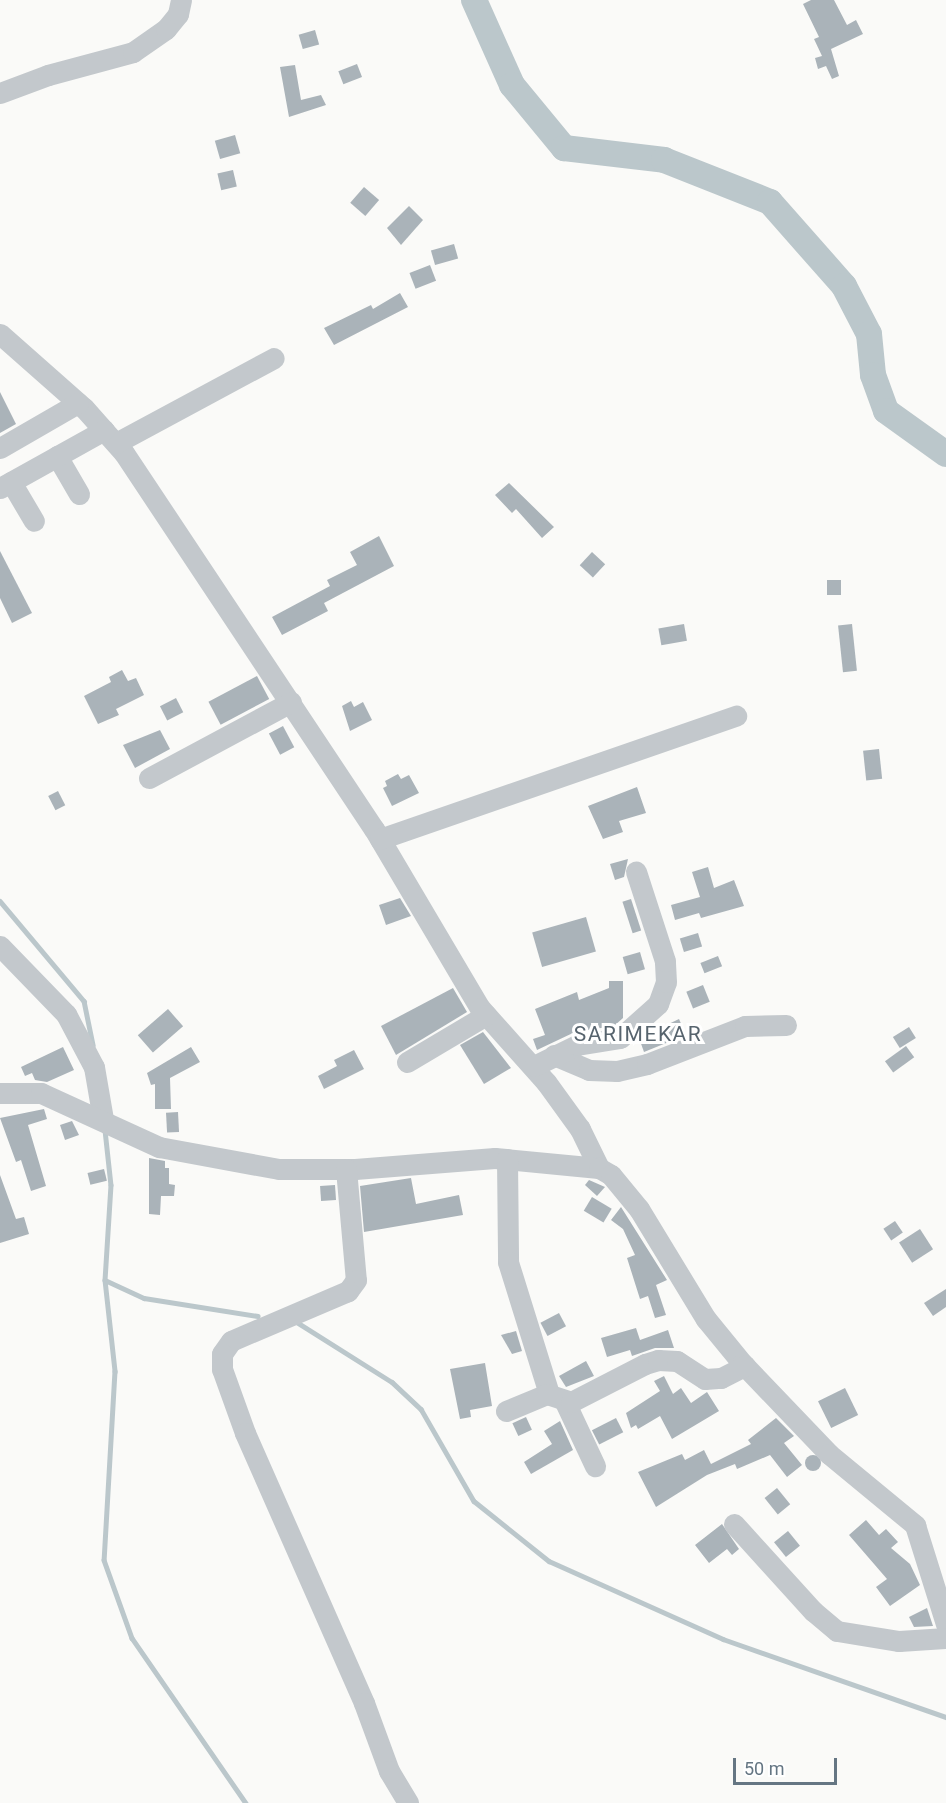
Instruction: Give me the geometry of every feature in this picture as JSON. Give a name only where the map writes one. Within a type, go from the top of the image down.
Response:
[{"type":"street","points":[[0,93],[48,75],[133,52],[172,22],[181,0]]},
{"type":"street","points":[[1,339],[78,403],[110,437],[291,702],[380,839],[486,1015],[534,1066],[580,1129],[599,1168]]},
{"type":"street","points":[[34,521],[6,485],[57,456],[110,437],[274,358]]},
{"type":"street","points":[[0,448],[78,403]]},
{"type":"street","points":[[57,456],[79,494]]},
{"type":"street","points":[[149,778],[291,702]]},
{"type":"street","points":[[380,839],[736,716]]},
{"type":"street","points":[[534,1066],[577,1045],[620,1038],[649,1014],[663,993],[665,961],[636,872]]},
{"type":"street","points":[[0,946],[66,1014],[94,1067],[103,1119]]},
{"type":"street","points":[[407,1062],[486,1015]]},
{"type":"street","points":[[554,1055],[589,1070],[617,1071],[658,1060],[745,1026],[786,1025]]},
{"type":"street","points":[[1,1090],[41,1093],[75,1106],[159,1147],[190,1154],[225,1156],[279,1169],[346,1169],[435,1160],[507,1159],[599,1168],[611,1175],[639,1209],[706,1319],[745,1366],[829,1454],[915,1525],[946,1624]]},
{"type":"street","points":[[507,1159],[508,1262],[557,1398],[595,1466]]},
{"type":"street","points":[[346,1169],[356,1280],[348,1291],[231,1341],[222,1354],[222,1369],[245,1433],[364,1703],[389,1771],[408,1803]]},
{"type":"street","points":[[506,1411],[557,1398],[575,1401],[651,1362],[677,1361],[705,1379],[721,1378],[745,1366]]},
{"type":"street","points":[[734,1524],[813,1611],[837,1631],[899,1641],[946,1638]]},
{"type":"building","points":[[811,0],[834,0],[847,25],[856,20],[863,34],[831,49],[839,76],[832,79],[826,66],[818,69],[815,58],[822,56],[814,39],[819,37],[803,4]]},
{"type":"building","points":[[315,30],[319,44],[303,49],[299,35]]},
{"type":"building","points":[[357,64],[362,77],[343,84],[338,71]]},
{"type":"building","points":[[295,65],[301,100],[321,95],[326,105],[289,117],[280,67]]},
{"type":"building","points":[[235,135],[240,153],[220,159],[215,141]]},
{"type":"building","points":[[233,170],[237,187],[221,190],[217,174]]},
{"type":"building","points":[[364,187],[379,200],[365,216],[350,203]]},
{"type":"building","points":[[409,206],[423,220],[401,245],[387,228]]},
{"type":"building","points":[[454,244],[458,258],[435,265],[431,251]]},
{"type":"building","points":[[430,265],[436,281],[416,289],[409,273]]},
{"type":"building","points":[[400,293],[408,307],[334,345],[324,328],[371,305],[373,309]]},
{"type":"building","points":[[0,392],[16,424],[0,433]]},
{"type":"building","points":[[509,483],[554,527],[542,538],[516,509],[512,513],[495,495]]},
{"type":"building","points":[[379,536],[394,566],[324,603],[328,611],[282,635],[272,617],[330,586],[327,580],[357,565],[350,552]]},
{"type":"building","points":[[0,551],[32,613],[12,623],[0,598]]},
{"type":"building","points":[[592,552],[605,564],[593,577],[580,565]]},
{"type":"building","points":[[827,580],[841,580],[841,595],[827,595]]},
{"type":"building","points":[[684,624],[687,641],[661,645],[658,629]]},
{"type":"building","points":[[852,624],[857,671],[843,672],[838,625]]},
{"type":"building","points":[[122,670],[128,681],[136,678],[144,695],[116,709],[119,715],[98,724],[84,696],[111,682],[109,677]]},
{"type":"building","points":[[257,676],[269,699],[221,725],[208,702]]},
{"type":"building","points":[[176,698],[183,712],[167,720],[160,706]]},
{"type":"building","points":[[351,701],[354,707],[363,702],[372,720],[350,731],[342,706]]},
{"type":"building","points":[[283,726],[294,747],[280,755],[269,734]]},
{"type":"building","points":[[160,730],[170,749],[135,768],[123,745]]},
{"type":"building","points":[[879,749],[882,779],[866,781],[863,751]]},
{"type":"building","points":[[398,774],[401,779],[409,775],[419,793],[392,806],[383,788],[387,786],[385,781]]},
{"type":"building","points":[[637,787],[646,813],[619,821],[623,832],[603,839],[588,806]]},
{"type":"building","points":[[58,791],[65,805],[55,810],[48,796]]},
{"type":"building","points":[[628,859],[624,877],[615,880],[610,864]]},
{"type":"building","points":[[708,867],[714,888],[734,880],[744,906],[701,918],[699,913],[675,920],[671,905],[700,897],[692,872]]},
{"type":"building","points":[[400,898],[411,916],[386,925],[379,905]]},
{"type":"building","points":[[631,899],[641,930],[633,933],[622,902]]},
{"type":"building","points":[[586,917],[596,952],[542,967],[532,932]]},
{"type":"building","points":[[698,933],[702,946],[684,952],[680,939]]},
{"type":"building","points":[[640,952],[645,969],[628,974],[623,957]]},
{"type":"building","points":[[718,956],[722,966],[705,973],[700,963]]},
{"type":"building","points":[[609,981],[623,981],[623,1018],[614,1026],[575,1032],[537,1050],[533,1039],[545,1035],[535,1009],[577,992],[579,1000],[609,988]]},
{"type":"building","points":[[703,985],[710,1002],[693,1008],[686,992]]},
{"type":"building","points":[[453,988],[467,1012],[396,1055],[381,1026]]},
{"type":"building","points":[[168,1009],[183,1026],[153,1053],[138,1035]]},
{"type":"building","points":[[679,1019],[686,1035],[644,1052],[639,1038]]},
{"type":"building","points":[[909,1027],[916,1038],[900,1048],[893,1037]]},
{"type":"building","points":[[483,1032],[511,1068],[484,1084],[460,1045]]},
{"type":"building","points":[[906,1046],[914,1057],[893,1073],[885,1061]]},
{"type":"building","points":[[63,1047],[74,1070],[47,1082],[35,1080],[32,1073],[25,1076],[21,1067]]},
{"type":"building","points":[[191,1047],[200,1062],[170,1078],[171,1109],[155,1109],[155,1084],[151,1085],[147,1073]]},
{"type":"building","points":[[354,1050],[364,1069],[324,1089],[318,1076],[337,1066],[334,1060]]},
{"type":"building","points":[[44,1109],[47,1119],[28,1125],[46,1186],[31,1191],[21,1160],[16,1162],[0,1118]]},
{"type":"building","points":[[178,1112],[179,1132],[167,1133],[166,1113]]},
{"type":"building","points":[[72,1121],[79,1135],[65,1140],[60,1125]]},
{"type":"building","points":[[149,1158],[165,1161],[165,1168],[169,1168],[169,1184],[175,1185],[174,1196],[161,1196],[160,1215],[149,1214]]},
{"type":"building","points":[[104,1169],[107,1181],[90,1185],[88,1173]]},
{"type":"building","points":[[0,1175],[16,1219],[24,1217],[29,1234],[0,1243]]},
{"type":"building","points":[[411,1178],[416,1204],[459,1195],[463,1215],[364,1232],[360,1186]]},
{"type":"building","points":[[589,1180],[605,1187],[597,1196],[585,1185]]},
{"type":"building","points":[[335,1185],[336,1200],[321,1201],[320,1186]]},
{"type":"building","points":[[592,1197],[612,1209],[603,1223],[584,1211]]},
{"type":"building","points":[[621,1207],[667,1280],[656,1285],[666,1315],[655,1318],[648,1296],[640,1299],[627,1258],[635,1255],[623,1229],[611,1220]]},
{"type":"building","points":[[895,1221],[903,1233],[891,1240],[883,1229]]},
{"type":"building","points":[[920,1229],[933,1249],[912,1263],[899,1243]]},
{"type":"building","points":[[946,1289],[946,1307],[933,1316],[924,1303]]},
{"type":"building","points":[[559,1313],[566,1326],[548,1336],[540,1323]]},
{"type":"building","points":[[636,1328],[640,1340],[668,1330],[674,1348],[655,1348],[632,1356],[630,1350],[607,1357],[601,1338]]},
{"type":"building","points":[[516,1331],[522,1351],[512,1354],[501,1335]]},
{"type":"building","points":[[586,1361],[594,1376],[566,1387],[559,1376]]},
{"type":"building","points":[[485,1363],[492,1406],[470,1410],[471,1417],[460,1419],[450,1369]]},
{"type":"building","points":[[664,1376],[673,1394],[681,1388],[691,1403],[707,1392],[719,1411],[672,1439],[660,1416],[638,1429],[636,1425],[631,1428],[626,1413],[660,1391],[654,1381]]},
{"type":"building","points":[[845,1388],[858,1415],[831,1428],[818,1401]]},
{"type":"building","points":[[526,1417],[532,1430],[518,1436],[512,1423]]},
{"type":"building","points":[[616,1418],[623,1432],[599,1445],[592,1430]]},
{"type":"building","points":[[776,1418],[794,1436],[784,1443],[802,1465],[787,1477],[770,1455],[737,1469],[735,1464],[707,1475],[656,1507],[638,1472],[682,1454],[685,1460],[704,1450],[711,1464],[751,1444],[748,1440]]},
{"type":"building","points":[[560,1421],[573,1450],[531,1474],[524,1462],[552,1444],[544,1431]]},
{"type":"building","points":[[813,1455],[819,1457],[821,1463],[819,1469],[813,1471],[807,1469],[805,1463],[807,1457]]},
{"type":"building","points":[[777,1488],[790,1504],[778,1514],[765,1498]]},
{"type":"building","points":[[866,1520],[879,1535],[886,1529],[898,1542],[891,1548],[910,1564],[920,1585],[890,1606],[876,1587],[887,1579],[849,1535]]},
{"type":"building","points":[[722,1524],[739,1549],[732,1555],[727,1549],[709,1563],[695,1545]]},
{"type":"building","points":[[788,1531],[800,1546],[786,1557],[774,1542]]},
{"type":"building","points":[[927,1608],[933,1626],[914,1627],[909,1617]]},
{"type":"waterway","points":[[474,0],[512,85],[564,148],[664,160],[770,202],[844,286],[869,334],[873,375],[886,411],[946,454]]},
{"type":"waterway","points":[[0,901],[84,1001],[93,1045]]},
{"type":"waterway","points":[[105,1130],[111,1185],[105,1280],[115,1371],[104,1560],[132,1638],[246,1803]]},
{"type":"waterway","points":[[105,1280],[144,1298],[258,1316]]},
{"type":"waterway","points":[[295,1321],[392,1382],[421,1409],[474,1501],[549,1561],[723,1639],[946,1717]]},
{"type":"district","name":"SARIMEKAR","points":[[638,1034]]}]
